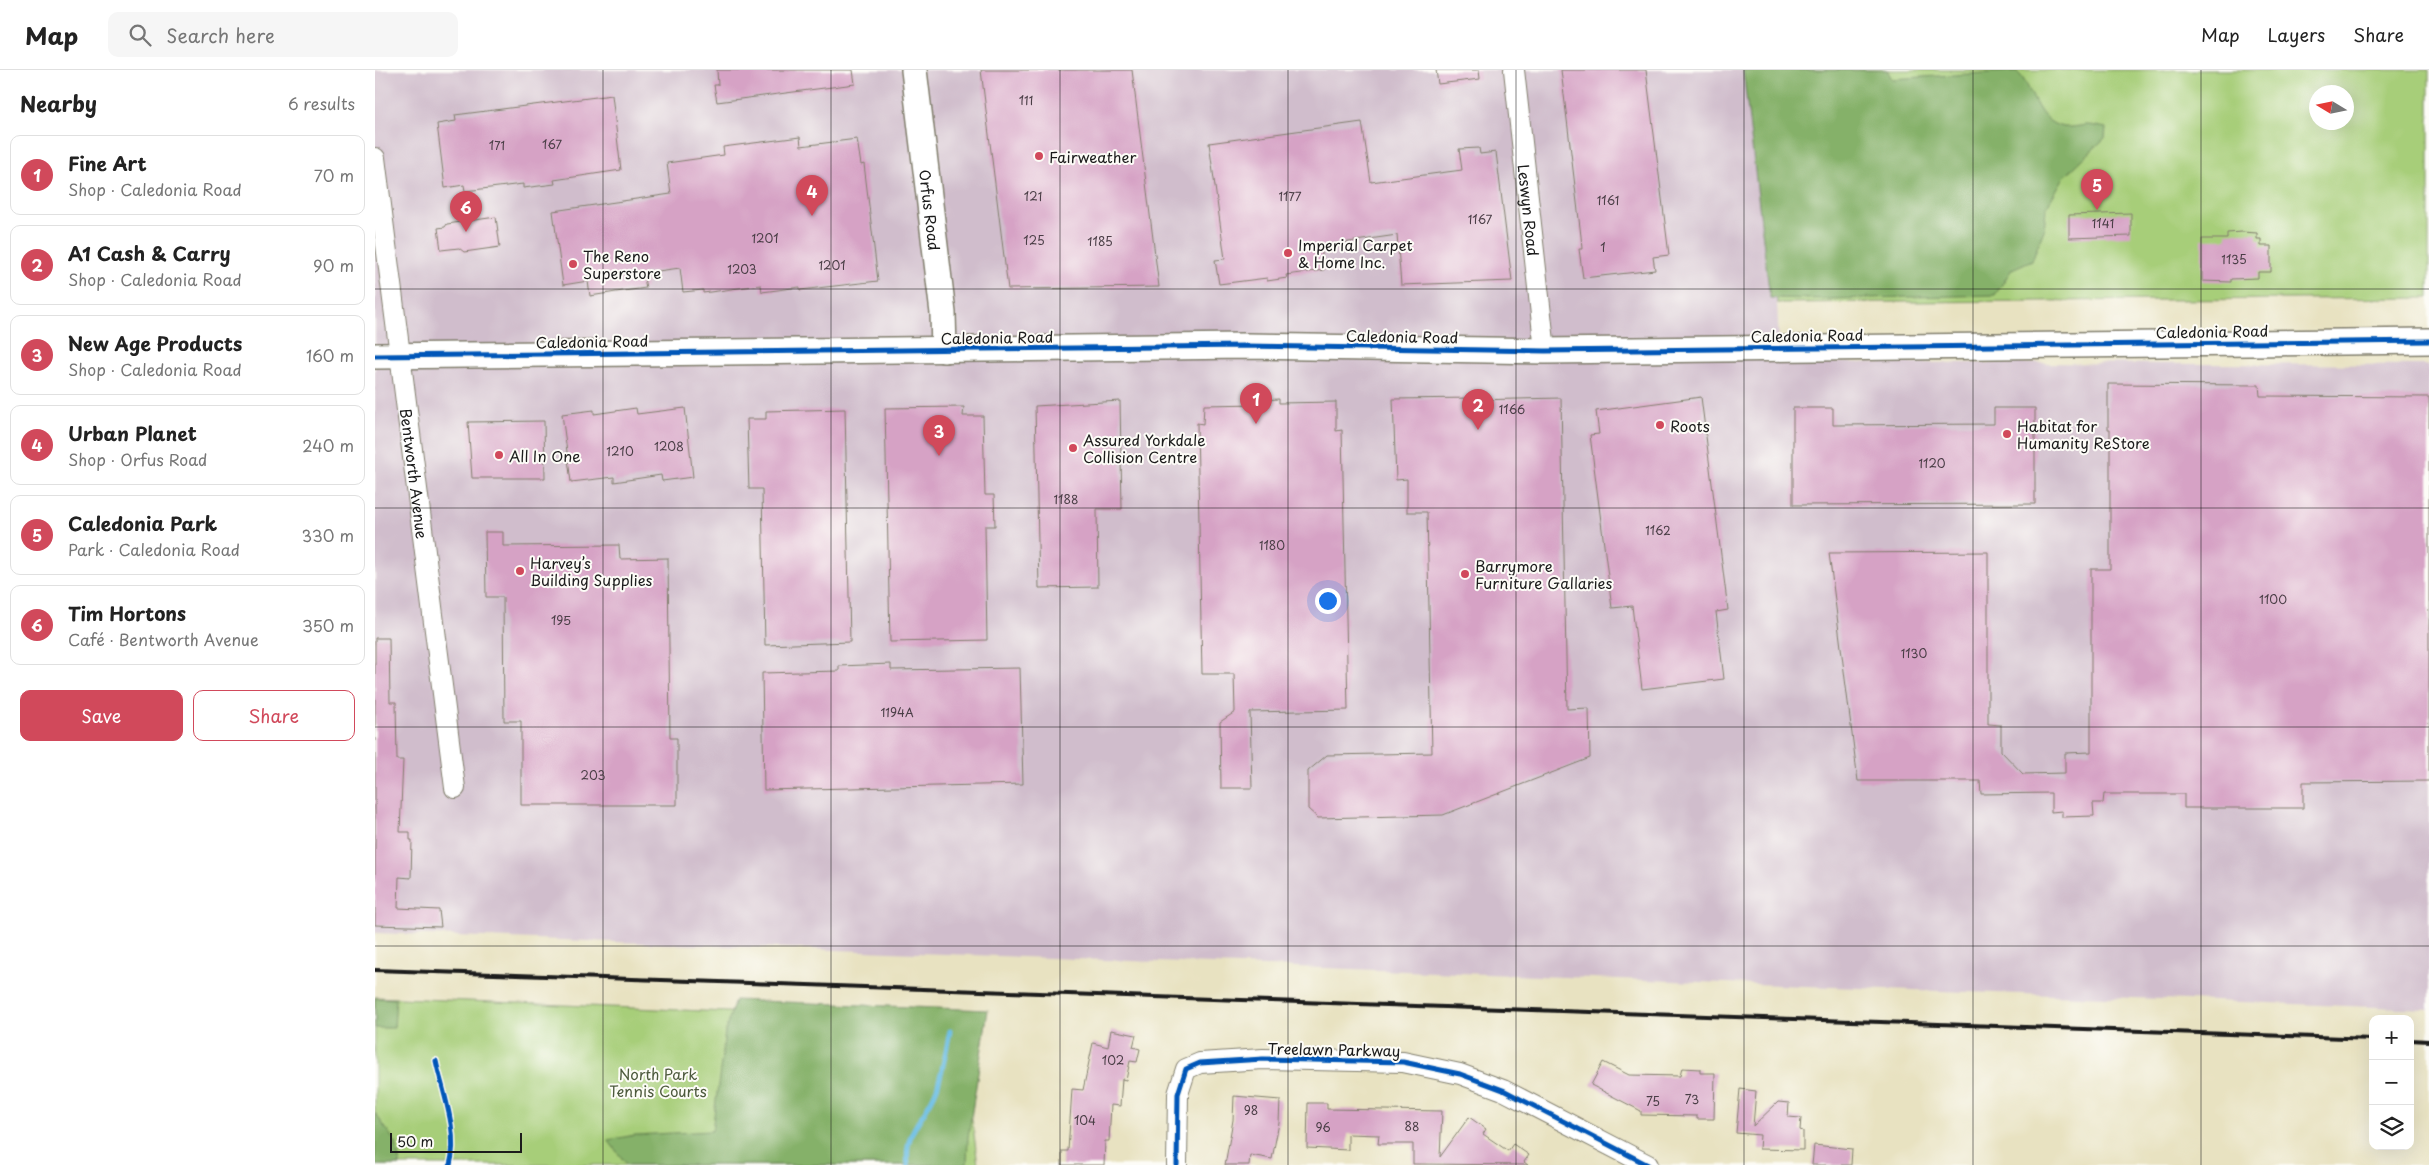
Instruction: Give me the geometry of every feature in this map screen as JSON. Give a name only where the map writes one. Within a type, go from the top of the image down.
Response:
[{"type":"street","name":"Orfus Road","points":[[914,70],[943,313],[944,350]]},
{"type":"street","name":"Leswyn Road","points":[[1515,70],[1545,351]]},
{"type":"street","name":"Bentworth Avenue","points":[[375,158],[455,788]]},
{"type":"street","name":"Caledonia Road","points":[[375,356],[1246,346],[1545,351],[2429,341]]},
{"type":"street","name":"Treelawn Parkway","points":[[1177,1165],[1178,1094],[1186,1068],[1200,1063],[1263,1059],[1403,1062],[1460,1074],[1503,1090],[1648,1165]]},
{"type":"shaded area","points":[[375,70],[1749,70],[1777,303],[1780,362],[2429,365],[2429,1009],[375,933]]},
{"type":"green space","points":[[1743,70],[1887,70],[1892,79],[2016,71],[2022,77],[2040,111],[2046,118],[2063,127],[2086,125],[2106,128],[2105,138],[2064,177],[2046,208],[2044,230],[2032,260],[2012,269],[1995,295],[1828,299],[1770,298]]},
{"type":"green space","points":[[1749,70],[2429,70],[2429,298],[1777,303]]},
{"type":"green space","name":"North Park Tennis Courts","points":[[375,997],[986,1023],[971,1111],[978,1165],[375,1165]]},
{"type":"green space","points":[[375,998],[396,999],[394,1028],[375,1028]]},
{"type":"green space","points":[[735,1000],[988,1010],[968,1137],[967,1165],[627,1165],[608,1140],[635,1135],[712,1131],[725,1032]]},
{"type":"green space","points":[[375,1113],[396,1143],[400,1165],[375,1165]]},
{"type":"building","points":[[717,70],[853,70],[855,84],[717,102],[714,85],[718,85]]},
{"type":"building","points":[[981,70],[1132,70],[1159,287],[1008,289]]},
{"type":"building","points":[[1436,70],[1479,70],[1480,79],[1438,84]]},
{"type":"building","points":[[1561,70],[1646,70],[1669,255],[1653,257],[1655,270],[1583,278],[1579,249],[1582,249],[1581,236]]},
{"type":"building","points":[[612,95],[621,170],[554,180],[555,184],[523,188],[523,184],[465,191],[464,185],[445,188],[437,124],[456,121],[455,115]]},
{"type":"building","points":[[1362,122],[1371,182],[1462,170],[1459,149],[1479,148],[1480,154],[1496,152],[1512,281],[1401,285],[1397,235],[1321,246],[1324,270],[1286,275],[1287,278],[1267,281],[1267,278],[1219,284],[1215,260],[1225,259],[1209,143]]},
{"type":"building","points":[[800,137],[801,146],[857,139],[861,165],[864,164],[878,281],[800,290],[800,287],[762,292],[761,285],[703,293],[703,290],[683,292],[680,268],[643,273],[646,288],[590,296],[588,281],[563,285],[553,211],[671,194],[667,163],[724,155],[723,147]]},
{"type":"building","points":[[2131,213],[2131,236],[2069,238],[2069,215]]},
{"type":"building","points":[[496,217],[500,247],[464,252],[459,248],[441,250],[438,228],[445,227],[447,224]]},
{"type":"building","points":[[2227,233],[2257,233],[2257,239],[2261,239],[2261,246],[2271,246],[2271,272],[2258,272],[2258,278],[2231,279],[2231,282],[2202,281],[2202,239],[2227,239]]},
{"type":"building","points":[[2108,384],[2259,385],[2260,396],[2429,397],[2429,781],[2303,782],[2303,808],[2184,808],[2184,794],[2104,794],[2103,803],[2093,803],[2094,816],[2062,817],[2062,811],[2051,812],[2051,793],[1981,794],[1980,781],[1858,781],[1829,553],[1988,552],[1988,724],[2001,725],[2001,751],[2023,774],[2065,773],[2065,753],[2091,752],[2091,569],[2110,569],[2110,429],[2108,429]]},
{"type":"building","points":[[1701,397],[1728,610],[1716,612],[1724,679],[1642,689],[1632,606],[1612,608],[1590,435],[1599,434],[1596,411]]},
{"type":"building","points":[[1474,398],[1474,400],[1561,398],[1567,709],[1589,708],[1590,758],[1443,815],[1318,818],[1308,809],[1308,771],[1327,755],[1432,753],[1427,512],[1407,512],[1407,479],[1396,480],[1393,399]]},
{"type":"building","points":[[1279,399],[1279,403],[1336,402],[1336,431],[1342,430],[1348,710],[1250,712],[1252,788],[1221,788],[1220,722],[1235,712],[1234,674],[1202,674],[1197,423],[1203,424],[1204,405],[1260,404],[1260,400]]},
{"type":"building","points":[[1120,401],[1122,509],[1097,509],[1098,587],[1039,588],[1035,406]]},
{"type":"building","points":[[964,407],[963,416],[983,416],[985,495],[994,495],[995,526],[985,526],[987,640],[890,642],[885,408]]},
{"type":"building","points":[[636,408],[637,414],[685,408],[693,477],[662,481],[661,475],[614,482],[614,477],[571,482],[562,414],[594,410],[594,414]]},
{"type":"building","points":[[1793,408],[1833,408],[1833,425],[1994,424],[1994,408],[2035,408],[2035,504],[1793,505]]},
{"type":"building","points":[[845,409],[850,642],[765,645],[762,489],[749,489],[747,419],[766,419],[766,411]]},
{"type":"building","points":[[544,421],[545,478],[472,478],[468,422]]},
{"type":"building","points":[[485,532],[503,532],[503,546],[619,545],[620,559],[668,558],[670,738],[677,738],[677,805],[521,805],[521,721],[504,721],[503,597],[486,597]]},
{"type":"building","points":[[375,638],[389,638],[390,702],[396,702],[397,760],[403,760],[400,832],[410,832],[410,840],[412,840],[411,878],[399,877],[398,908],[439,910],[441,927],[375,925]]},
{"type":"building","points":[[891,664],[891,670],[1020,668],[1023,784],[764,790],[762,673],[839,671],[839,666]]},
{"type":"building","points":[[1111,1030],[1136,1035],[1133,1047],[1140,1049],[1137,1062],[1130,1061],[1126,1080],[1122,1079],[1120,1106],[1111,1105],[1109,1141],[1105,1141],[1104,1165],[1062,1165],[1062,1151],[1068,1151],[1072,1089],[1083,1090],[1093,1043],[1108,1047]]},
{"type":"building","points":[[1603,1062],[1629,1075],[1680,1076],[1682,1068],[1700,1069],[1700,1073],[1715,1073],[1714,1119],[1697,1119],[1697,1116],[1641,1115],[1641,1111],[1591,1085]]},
{"type":"building","points":[[1740,1089],[1756,1091],[1753,1126],[1778,1102],[1789,1103],[1788,1117],[1801,1118],[1800,1130],[1803,1131],[1803,1150],[1759,1149],[1760,1135],[1736,1133]]},
{"type":"building","points":[[1234,1096],[1280,1100],[1279,1123],[1272,1159],[1250,1155],[1249,1165],[1225,1165],[1233,1120]]},
{"type":"building","points":[[1308,1103],[1327,1103],[1327,1109],[1442,1111],[1440,1157],[1469,1117],[1486,1129],[1483,1134],[1508,1151],[1513,1144],[1529,1155],[1524,1162],[1528,1165],[1413,1164],[1413,1144],[1378,1144],[1379,1135],[1348,1134],[1348,1150],[1307,1148]]},
{"type":"building","points":[[1814,1145],[1852,1149],[1851,1165],[1812,1165]]},
{"type":"waterway","points":[[908,1165],[907,1153],[909,1142],[937,1088],[950,1031]]},
{"type":"railway","points":[[375,970],[2369,1039]]},
{"type":"railway","points":[[2414,1040],[2429,1041]]},
{"type":"cycle path","points":[[375,356],[1246,346],[1545,351],[2429,341]]},
{"type":"cycle path","points":[[1177,1165],[1178,1094],[1186,1069],[1200,1063],[1263,1059],[1403,1062],[1460,1074],[1503,1090],[1648,1165]]},
{"type":"cycle path","points":[[436,1061],[446,1100],[453,1140],[450,1165]]},
{"type":"place","name":"Fairweather","points":[[1039,156]]},
{"type":"place","name":"Caledonia Park","points":[[2097,210]]},
{"type":"place","name":"Urban Planet","points":[[812,216]]},
{"type":"place","name":"Tim Hortons","points":[[466,232]]},
{"type":"place","name":"Imperial Carpet & Home Inc.","points":[[1288,253]]},
{"type":"place","name":"The Reno Superstore","points":[[573,264]]},
{"type":"place","name":"Fine Art","points":[[1256,424]]},
{"type":"place","name":"Roots","points":[[1660,425]]},
{"type":"place","name":"A1 Cash & Carry","points":[[1478,430]]},
{"type":"place","name":"Habitat for Humanity ReStore","points":[[2007,434]]},
{"type":"place","name":"Assured Yorkdale Collision Centre","points":[[1073,448]]},
{"type":"place","name":"All In One","points":[[499,455]]},
{"type":"place","name":"New Age Products","points":[[939,456]]},
{"type":"place","name":"Harvey’s Building Supplies","points":[[520,571]]},
{"type":"place","name":"Barrymore Furniture Gallaries","points":[[1465,574]]}]
